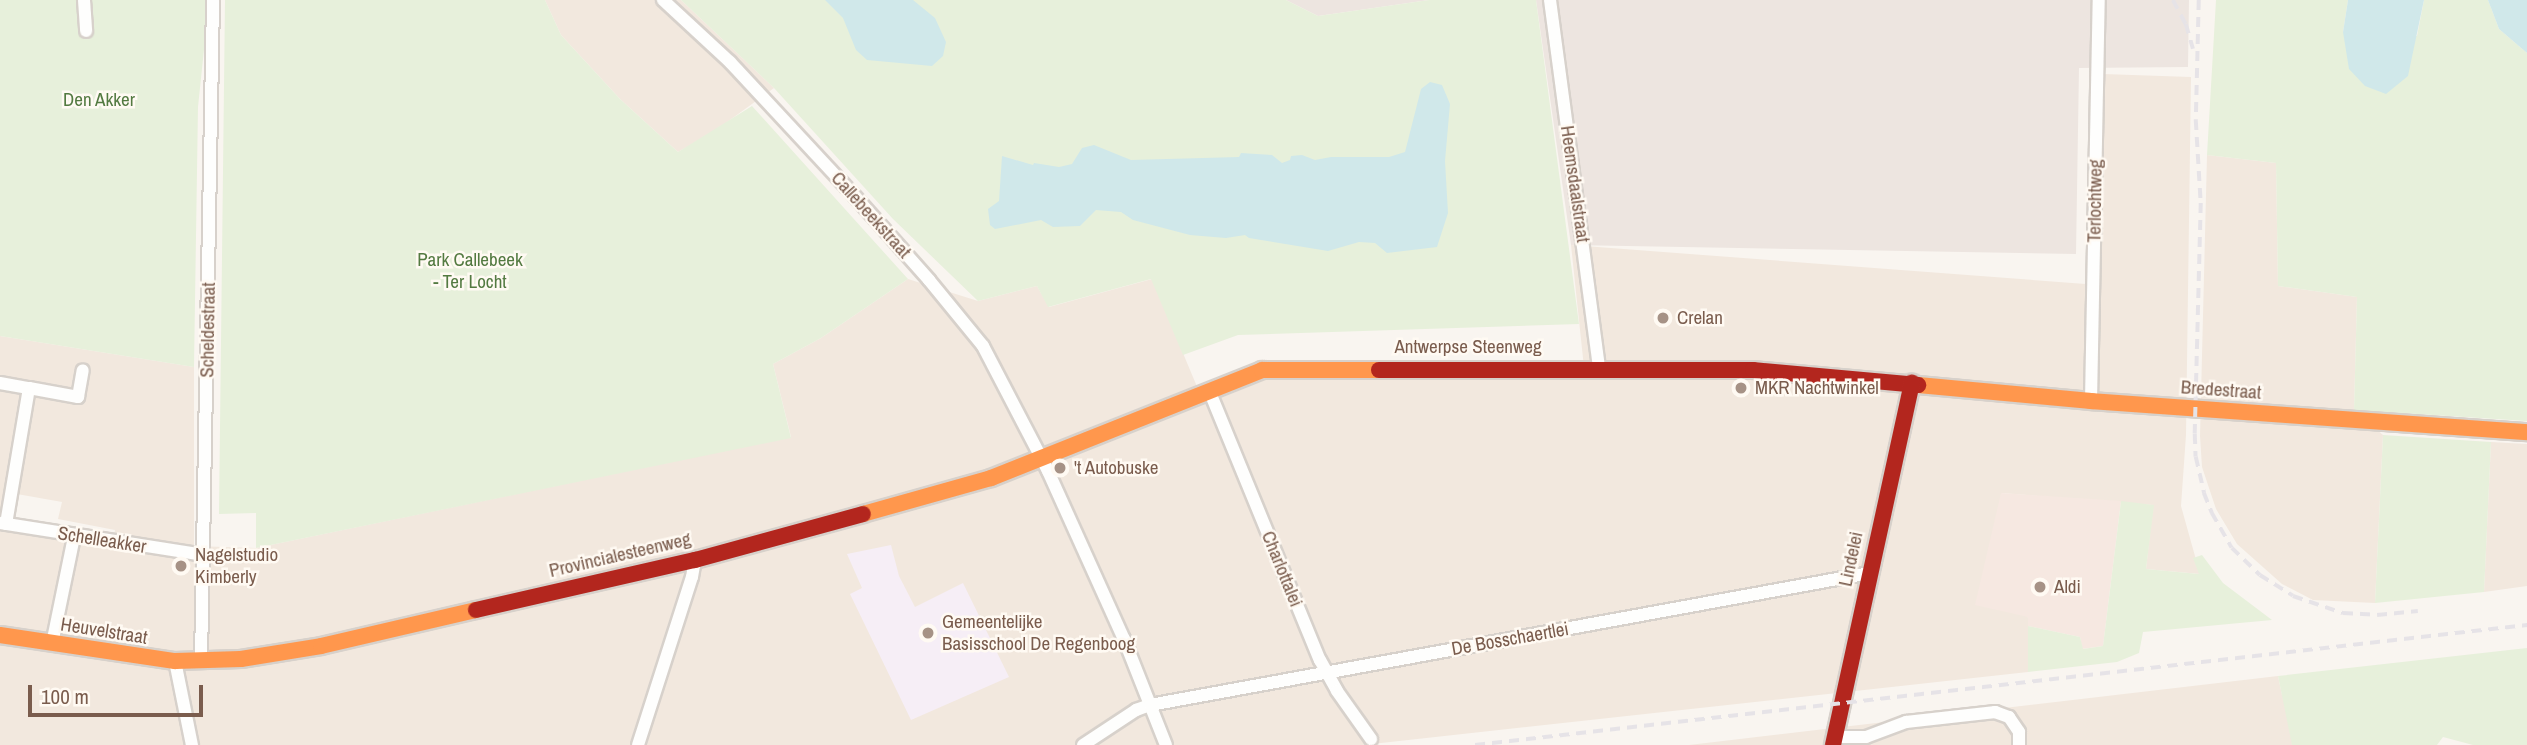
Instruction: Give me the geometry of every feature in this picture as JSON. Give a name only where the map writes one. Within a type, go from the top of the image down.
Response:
[{"type":"main road","name":"Antwerpse Steenweg","points":[[1042,460],[1262,370],[1600,367],[1754,370],[1912,383]]},
{"type":"main road","name":"Bredestraat","points":[[1912,383],[2091,401],[2527,432]]},
{"type":"main road","name":"Lindelei","points":[[1834,741],[1912,383]]},
{"type":"main road","name":"Provincialesteenweg","points":[[201,661],[285,653],[695,560],[991,478],[1042,460]]},
{"type":"main road","name":"Heuvelstraat","points":[[0,635],[175,661],[201,661]]},
{"type":"street","points":[[84,0],[86,31]]},
{"type":"street","name":"Scheldestraat","points":[[201,661],[213,0]]},
{"type":"street","name":"Callebeekstraat","points":[[663,0],[730,62],[872,215],[965,322],[1006,386],[1042,460],[1166,745]]},
{"type":"street","name":"Heemsdaalstraat","points":[[1550,0],[1600,367]]},
{"type":"street","name":"Terlochtweg","points":[[2091,401],[2099,0]]},
{"type":"street","points":[[0,383],[78,397],[83,370]]},
{"type":"street","points":[[3,523],[29,388]]},
{"type":"street","name":"Charlottalei","points":[[1209,390],[1326,673],[1371,739]]},
{"type":"street","name":"Schelleakker","points":[[3,523],[74,537],[205,555]]},
{"type":"street","points":[[52,644],[74,537]]},
{"type":"street","points":[[638,745],[692,577],[695,560]]},
{"type":"street","name":"De Bosschaertlei","points":[[1150,705],[1870,573]]},
{"type":"street","points":[[175,661],[192,745]]},
{"type":"street","points":[[1083,745],[1150,705]]},
{"type":"street","points":[[1834,741],[1866,737],[1906,722],[1994,712],[2009,717],[2019,732],[2019,745]]},
{"type":"shaded area","points":[[545,0],[681,0],[774,88],[712,133],[678,152],[620,99],[561,35]]},
{"type":"shaded area","points":[[1286,0],[1429,0],[1318,16]]},
{"type":"shaded area","points":[[1536,0],[2189,0],[2188,67],[2079,68],[2076,254],[1571,245]]},
{"type":"shaded area","points":[[2103,74],[2191,77],[2186,435],[2181,506],[2200,574],[2146,569],[2153,505],[2001,493],[2028,618],[2028,672],[1363,745],[0,745],[0,528],[112,548],[115,530],[58,519],[62,502],[17,494],[13,510],[0,508],[0,336],[194,367],[194,546],[256,548],[791,437],[773,364],[821,338],[908,279],[978,301],[1037,286],[1049,307],[1152,279],[1203,401],[1259,379],[1585,377],[1571,245],[2099,285]]},
{"type":"shaded area","points":[[2207,155],[2276,163],[2278,286],[2357,297],[2354,410],[2383,435],[2375,603],[2313,600],[2282,584],[2237,544],[2216,509],[2202,467],[2200,436]]},
{"type":"shaded area","points":[[2491,442],[2527,444],[2527,586],[2484,592]]},
{"type":"shaded area","points":[[2001,493],[2121,501],[2103,646],[2082,649],[2080,637],[2028,626],[2028,617],[1975,605]]},
{"type":"shaded area","name":"Gemeentelijke Basisschool De Regenboog","points":[[891,545],[899,576],[915,607],[963,583],[1009,677],[911,720],[850,594],[862,588],[847,554]]},
{"type":"shaded area","points":[[2278,676],[2282,695],[2335,745],[1689,745]]},
{"type":"green space","name":"Den Akker","points":[[0,0],[205,0],[205,40],[198,107],[194,367],[0,336]]},
{"type":"green space","name":"Park Callebeek - Ter Locht","points":[[225,0],[545,0],[561,35],[620,99],[678,152],[752,106],[908,279],[821,338],[773,364],[791,438],[256,548],[256,513],[219,514]]},
{"type":"green space","points":[[681,0],[1286,0],[1318,16],[1429,0],[1536,0],[1579,324],[1238,335],[1183,355],[1151,279],[1048,307],[1037,286],[978,301],[893,219],[774,88]]},
{"type":"green space","points":[[2216,0],[2348,0],[2343,32],[2417,36],[2424,0],[2488,0],[2499,29],[2527,53],[2527,421],[2354,410],[2357,297],[2278,286],[2276,163],[2207,155]]},
{"type":"green space","points":[[2383,435],[2491,442],[2484,592],[2375,603]]},
{"type":"green space","points":[[2121,501],[2154,505],[2146,569],[2199,574],[2193,558],[2202,555],[2223,583],[2272,620],[2143,632],[2139,653],[2117,662],[2028,672],[2028,626],[2080,637],[2083,649],[2103,646]]},
{"type":"green space","points":[[2527,648],[2527,745],[2473,745],[2443,737],[2437,745],[2292,745],[2278,676]]},
{"type":"water","points":[[825,0],[913,0],[935,18],[946,42],[943,56],[932,66],[867,60],[856,50],[843,18]]},
{"type":"water","points":[[2348,0],[2424,0],[2408,76],[2386,94],[2365,86],[2349,69],[2343,32]]},
{"type":"water","points":[[2488,0],[2527,0],[2527,53],[2499,29]]},
{"type":"water","points":[[1430,82],[1442,85],[1450,104],[1445,161],[1448,213],[1437,247],[1387,253],[1375,243],[1359,242],[1328,251],[1249,238],[1245,235],[1226,238],[1190,235],[1133,220],[1121,212],[1096,210],[1080,226],[1053,227],[1041,220],[995,229],[990,225],[988,209],[999,201],[1002,156],[1033,165],[1059,167],[1072,164],[1082,148],[1094,145],[1131,160],[1239,157],[1241,153],[1272,155],[1282,163],[1290,160],[1291,156],[1302,155],[1315,160],[1331,157],[1389,157],[1405,152],[1421,89]]},
{"type":"railway","points":[[2173,0],[2186,24],[2193,49]]},
{"type":"railway","points":[[2199,0],[2196,120],[2201,203],[2195,434],[2196,457],[2204,493],[2232,548],[2260,575],[2293,596],[2343,613],[2377,615],[2418,611]]},
{"type":"railway","points":[[1475,745],[2527,625]]},
{"type":"traffic: slow","points":[[863,514],[991,478],[1262,370],[1379,370]]},
{"type":"traffic: slow","points":[[1918,385],[2091,401],[2527,432]]},
{"type":"traffic: slow","points":[[0,635],[175,661],[241,659],[321,646],[476,610]]},
{"type":"traffic: jam","points":[[1379,370],[1753,370],[1918,385]]},
{"type":"traffic: jam","points":[[1833,745],[1912,383]]},
{"type":"traffic: jam","points":[[476,610],[695,560],[863,514]]},
{"type":"place","name":"Crelan","points":[[1663,318]]},
{"type":"place","name":"MKR Nachtwinkel","points":[[1741,388]]},
{"type":"place","name":"'t Autobuske","points":[[1060,468]]},
{"type":"place","name":"Nagelstudio Kimberly","points":[[181,566]]},
{"type":"place","name":"Aldi","points":[[2040,587]]},
{"type":"place","name":"Gemeentelijke Basisschool De Regenboog","points":[[928,633]]}]
